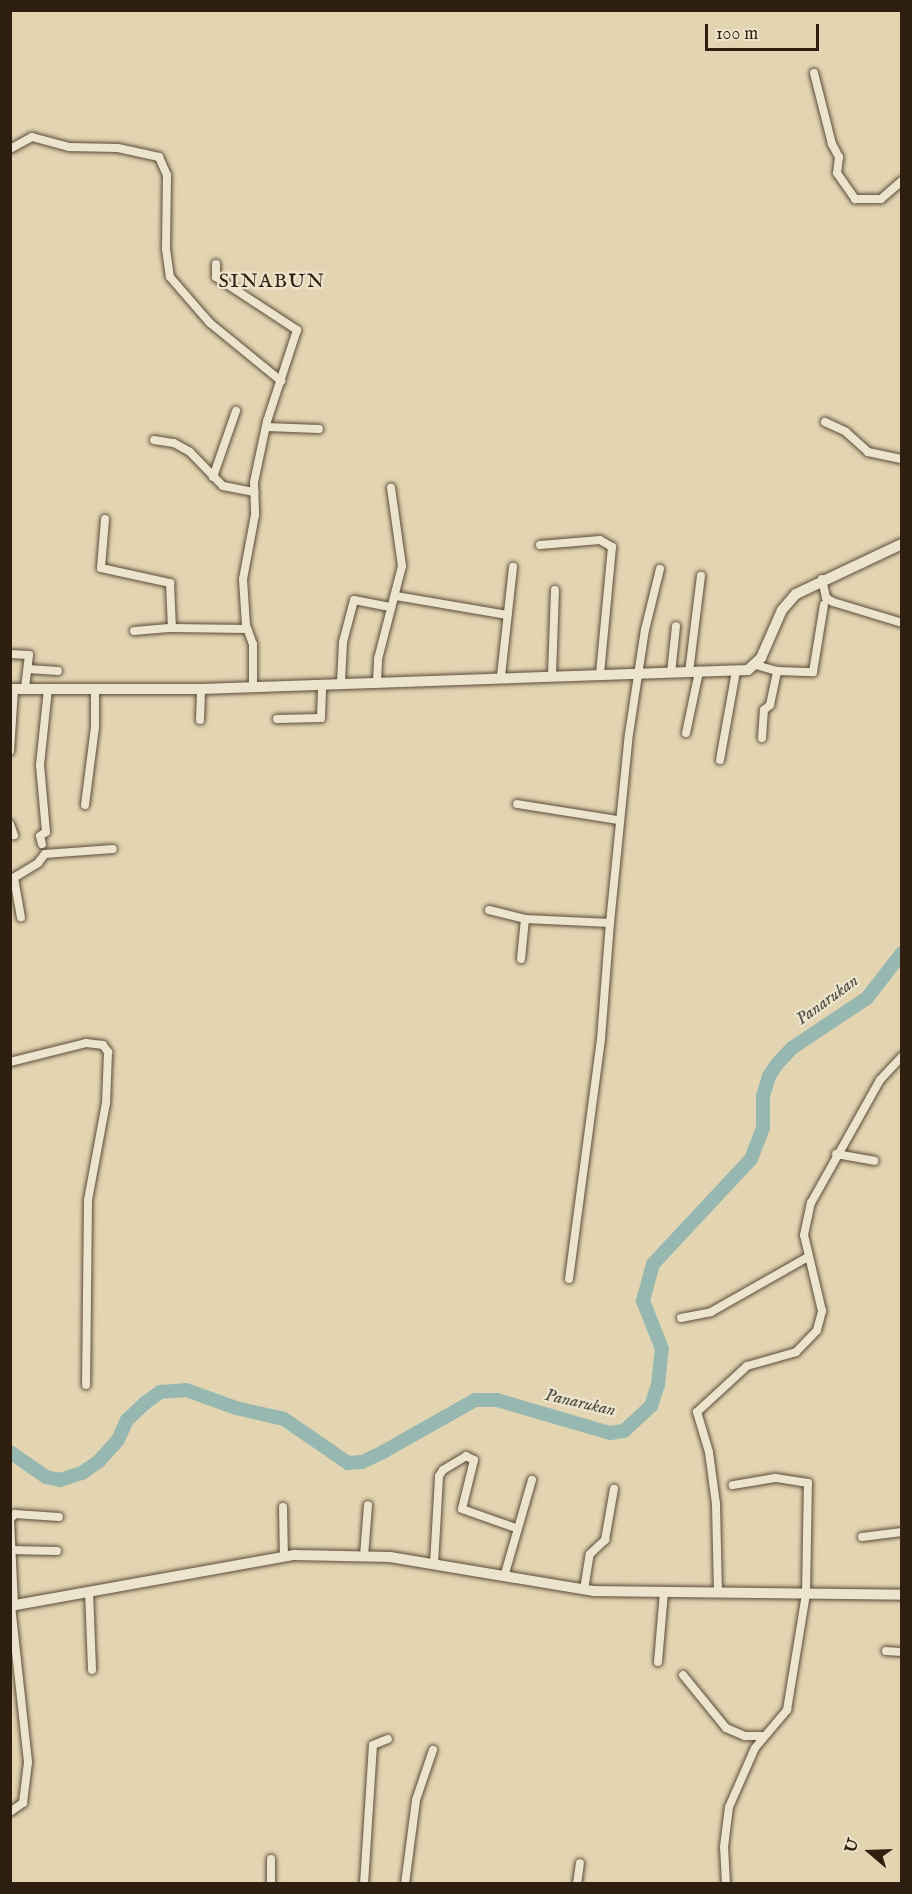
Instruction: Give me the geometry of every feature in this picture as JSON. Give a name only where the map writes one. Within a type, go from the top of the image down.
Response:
[{"type":"street","points":[[814,73],[831,144],[839,157],[837,173],[854,198],[881,199],[902,181]]},
{"type":"street","points":[[10,149],[32,137],[69,147],[118,147],[159,157],[167,175],[166,249],[170,278],[210,323],[281,381]]},
{"type":"street","points":[[216,264],[216,277],[295,328],[266,427],[254,492],[255,515],[243,568],[247,630],[253,644],[253,686]]},
{"type":"street","points":[[213,477],[236,411]]},
{"type":"street","points":[[825,422],[846,432],[868,452],[902,459]]},
{"type":"street","points":[[266,427],[319,429]]},
{"type":"street","points":[[154,440],[174,444],[190,452],[223,486],[254,492]]},
{"type":"street","points":[[377,681],[378,658],[402,566],[391,488]]},
{"type":"street","points":[[105,519],[101,568],[170,583],[172,628]]},
{"type":"street","points":[[540,545],[600,540],[612,547],[600,673]]},
{"type":"street","points":[[756,665],[786,604],[801,590],[902,544]]},
{"type":"street","points":[[501,676],[513,567]]},
{"type":"street","points":[[569,1279],[601,1039],[618,820],[638,673],[660,569]]},
{"type":"street","points":[[686,733],[694,672],[701,576]]},
{"type":"street","points":[[822,579],[826,598],[833,602],[902,623]]},
{"type":"street","points":[[552,675],[555,590]]},
{"type":"street","points":[[396,596],[507,615]]},
{"type":"street","points":[[341,682],[343,642],[354,600],[391,607]]},
{"type":"street","points":[[10,751],[12,689],[201,689],[501,676],[735,671],[756,665],[777,671],[813,672],[824,605]]},
{"type":"street","points":[[671,672],[676,626]]},
{"type":"street","points":[[134,631],[172,628],[247,630]]},
{"type":"street","points":[[10,654],[29,655],[26,689]]},
{"type":"street","points":[[28,669],[58,671]]},
{"type":"street","points":[[720,760],[735,671]]},
{"type":"street","points":[[762,738],[764,710],[770,705],[777,671]]},
{"type":"street","points":[[277,719],[321,718],[322,684]]},
{"type":"street","points":[[85,805],[95,688]]},
{"type":"street","points":[[42,844],[40,836],[46,832],[40,773],[48,689]]},
{"type":"street","points":[[200,720],[201,689]]},
{"type":"street","points":[[517,804],[618,820]]},
{"type":"street","points":[[10,824],[14,835]]},
{"type":"street","points":[[21,917],[12,879],[45,854],[113,849]]},
{"type":"street","points":[[489,910],[525,919],[610,924]]},
{"type":"street","points":[[521,959],[525,919]]},
{"type":"street","points":[[10,1062],[86,1043],[103,1045],[108,1052],[106,1103],[88,1200],[86,1385]]},
{"type":"street","points":[[718,1593],[716,1504],[709,1452],[697,1412],[747,1366],[796,1352],[814,1335],[822,1311],[804,1235],[808,1212],[836,1154],[879,1080],[902,1056]]},
{"type":"street","points":[[836,1154],[874,1161]]},
{"type":"street","points":[[681,1318],[711,1312],[808,1257]]},
{"type":"street","points":[[434,1564],[440,1476],[443,1470],[466,1456],[474,1460],[462,1509],[516,1528]]},
{"type":"street","points":[[726,1884],[724,1847],[729,1807],[763,1736],[788,1710],[806,1594],[808,1483],[776,1478],[733,1485]]},
{"type":"street","points":[[504,1577],[516,1528],[532,1480]]},
{"type":"street","points":[[584,1590],[590,1554],[605,1540],[614,1489]]},
{"type":"street","points":[[364,1556],[369,1505]]},
{"type":"street","points":[[283,1507],[284,1557]]},
{"type":"street","points":[[10,1812],[23,1803],[28,1762],[12,1605],[10,1519],[15,1514],[59,1517]]},
{"type":"street","points":[[862,1537],[902,1532]]},
{"type":"street","points":[[11,1550],[57,1551]]},
{"type":"street","points":[[12,1605],[284,1557],[364,1556],[434,1564],[584,1590],[902,1595]]},
{"type":"street","points":[[89,1592],[92,1670]]},
{"type":"street","points":[[658,1662],[664,1592]]},
{"type":"street","points":[[886,1650],[902,1652]]},
{"type":"street","points":[[683,1675],[726,1728],[745,1736],[763,1736]]},
{"type":"street","points":[[364,1884],[373,1745],[388,1739]]},
{"type":"street","points":[[405,1884],[416,1800],[433,1750]]},
{"type":"street","points":[[271,1859],[271,1884]]},
{"type":"street","points":[[578,1884],[580,1863]]},
{"type":"waterway","name":"Panarukan","points":[[10,1452],[46,1477],[60,1480],[82,1473],[99,1461],[118,1440],[127,1420],[145,1403],[160,1392],[186,1390],[236,1408],[284,1419],[348,1463],[362,1462],[383,1452],[475,1400],[497,1400],[610,1433],[624,1431],[651,1406],[658,1385],[662,1349],[643,1301],[653,1264],[751,1159],[763,1127],[763,1096],[769,1076],[777,1064],[792,1048],[867,998],[902,953]]},
{"type":"district","name":"SINABUN","points":[[272,281]]}]
